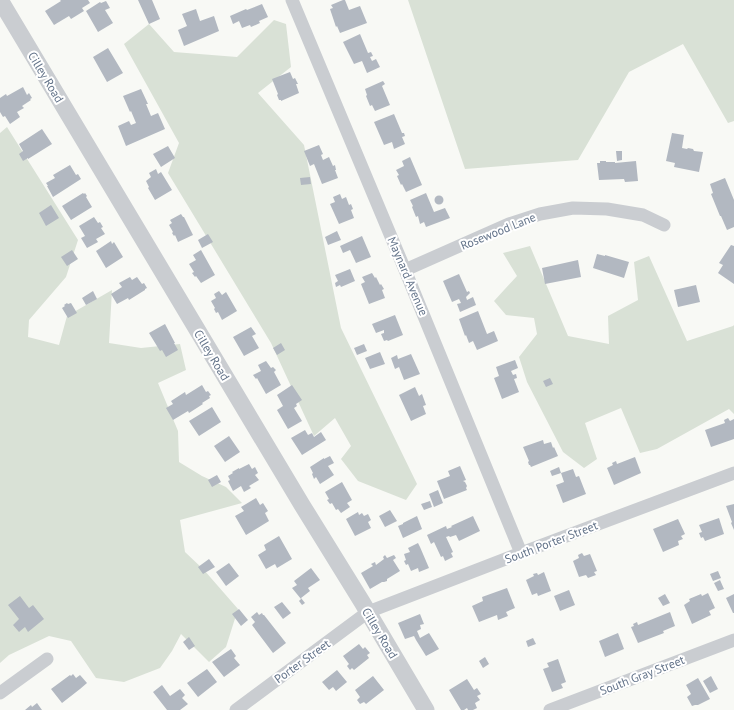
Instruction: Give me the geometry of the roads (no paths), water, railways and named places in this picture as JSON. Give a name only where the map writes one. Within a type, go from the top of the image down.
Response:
[{"type":"street","name":"Cilley Road","points":[[0,0],[297,498],[368,612],[426,710]]},
{"type":"street","name":"Maynard Avenue","points":[[292,0],[522,553]]},
{"type":"street","name":"Rosewood Lane","points":[[405,270],[509,224],[540,214],[573,208],[607,209],[643,215],[664,225]]},
{"type":"street","name":"South Porter Street","points":[[368,612],[734,473]]},
{"type":"street","name":"Porter Street","points":[[236,710],[368,612]]},
{"type":"street","name":"South Gray Street","points":[[550,710],[734,640]]},
{"type":"street","points":[[0,692],[47,659]]}]
